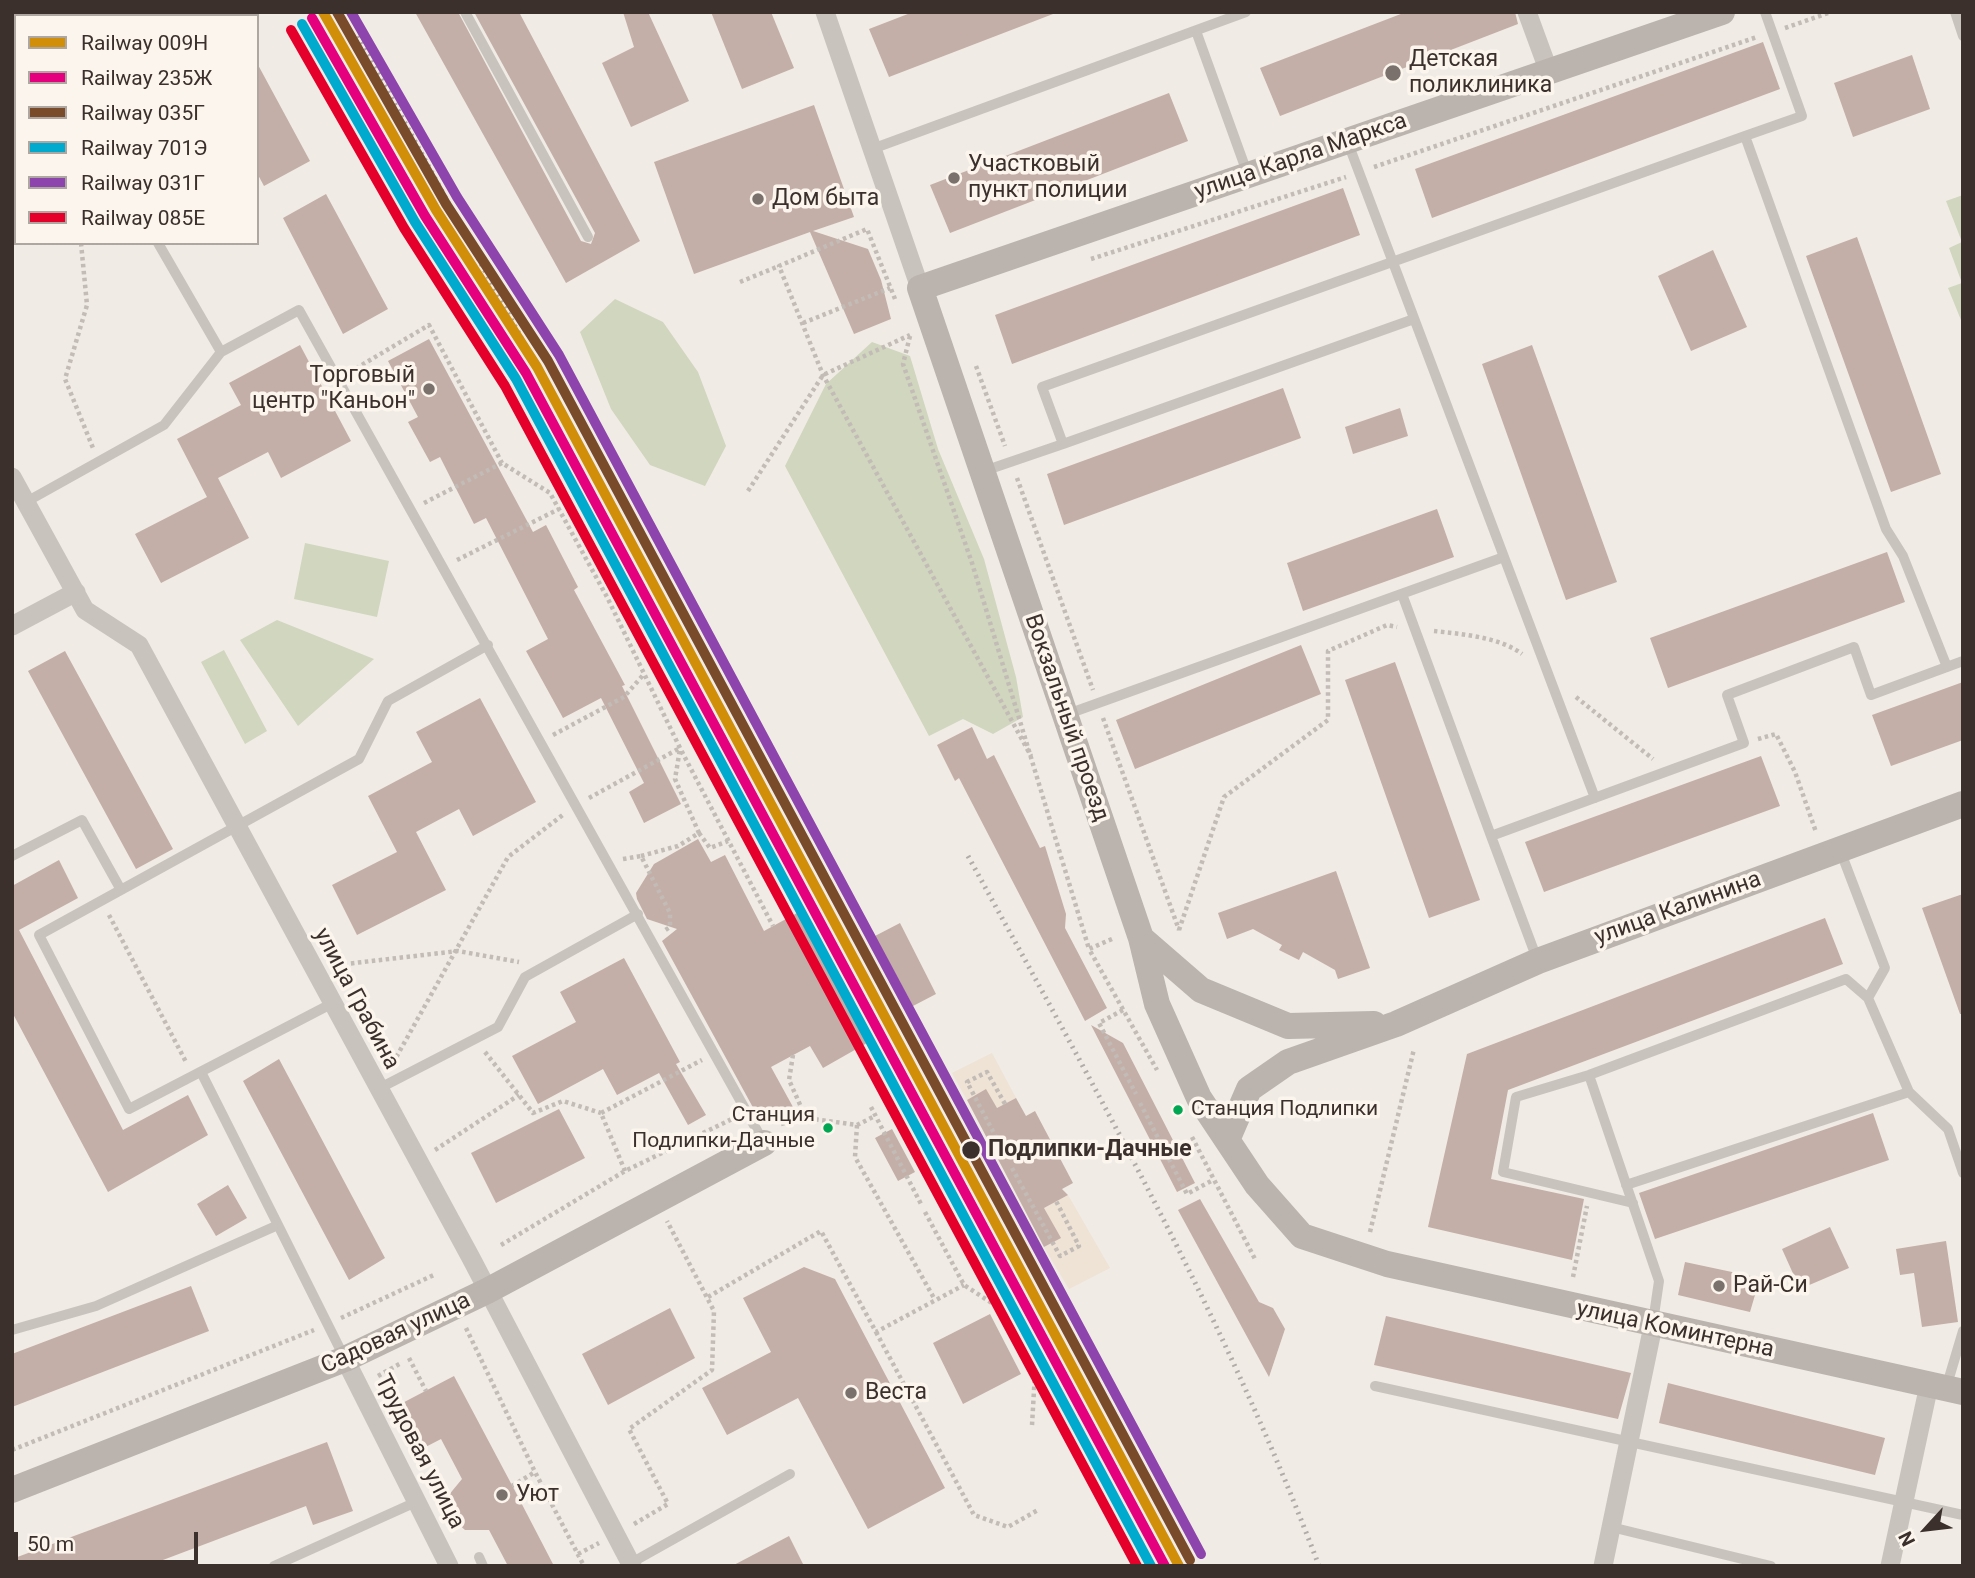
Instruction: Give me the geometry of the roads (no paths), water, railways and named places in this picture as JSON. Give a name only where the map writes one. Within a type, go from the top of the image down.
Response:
[{"type":"street","points":[[825,12],[920,288]]},
{"type":"street","points":[[1527,12],[1549,72]]},
{"type":"street","name":"улица Карла Маркса","points":[[920,288],[1722,12]]},
{"type":"street","name":"Вокзальный проезд","points":[[920,288],[1141,938],[1157,1004],[1199,1098],[1227,1140]]},
{"type":"street","name":"улица Грабина","points":[[12,477],[85,610],[139,645],[377,1090],[488,1291],[631,1564]]},
{"type":"street","points":[[12,626],[76,592]]},
{"type":"street","name":"улица Калинина","points":[[1227,1140],[1249,1089],[1288,1062],[1396,1024],[1538,961],[1829,845],[1963,804]]},
{"type":"street","points":[[1141,938],[1201,990],[1288,1026],[1396,1024]]},
{"type":"street","points":[[1157,1004],[1201,990]]},
{"type":"street","name":"улица Коминтерна","points":[[1227,1140],[1257,1185],[1302,1236],[1387,1264],[1653,1326],[1946,1389]]},
{"type":"street","name":"Садовая улица","points":[[12,1490],[345,1359],[488,1291],[764,1143]]},
{"type":"street","points":[[1603,1566],[1653,1326]]},
{"type":"street","name":"Трудовая улица","points":[[345,1359],[449,1566]]},
{"type":"street","points":[[1890,1566],[1903,1503],[1946,1389]]},
{"type":"lane","points":[[465,12],[588,237]]},
{"type":"lane","points":[[872,149],[1246,12]]},
{"type":"lane","points":[[1063,444],[1042,387],[1802,116],[1765,12]]},
{"type":"lane","points":[[1955,12],[1963,36]]},
{"type":"lane","points":[[1196,31],[1248,175]]},
{"type":"lane","points":[[1745,136],[1886,529],[1903,556],[1947,667]]},
{"type":"lane","points":[[1347,141],[1595,797]]},
{"type":"lane","points":[[159,245],[221,352]]},
{"type":"lane","points":[[26,502],[164,425],[221,352],[299,310],[542,741],[764,1143]]},
{"type":"lane","points":[[983,471],[1414,319]]},
{"type":"lane","points":[[1065,715],[1504,557]]},
{"type":"lane","points":[[1402,594],[1538,961]]},
{"type":"lane","points":[[331,1004],[129,1109],[38,935],[359,759],[388,701],[488,645]]},
{"type":"lane","points":[[1491,836],[1744,743],[1727,695],[1854,646],[1871,695],[1963,661]]},
{"type":"lane","points":[[12,856],[82,820],[121,890]]},
{"type":"lane","points":[[1829,845],[1885,968],[1868,999]]},
{"type":"lane","points":[[377,1090],[498,1027],[525,977],[638,914]]},
{"type":"lane","points":[[1633,1203],[1503,1172],[1516,1097],[1589,1075],[1846,979],[1868,999],[1909,1092],[1948,1129],[1963,1173]]},
{"type":"lane","points":[[197,1073],[278,1224],[345,1359]]},
{"type":"lane","points":[[1589,1075],[1659,1281],[1653,1326]]},
{"type":"lane","points":[[1626,1185],[1909,1092]]},
{"type":"lane","points":[[12,1330],[96,1306],[278,1224]]},
{"type":"lane","points":[[1946,1389],[1963,1331]]},
{"type":"lane","points":[[1375,1386],[1963,1515]]},
{"type":"lane","points":[[631,1564],[790,1475]]},
{"type":"lane","points":[[274,1566],[416,1502]]},
{"type":"lane","points":[[1611,1527],[1771,1566]]},
{"type":"railway","points":[[358,36],[537,367]]},
{"type":"railway","points":[[968,856],[1110,1117],[1201,1294],[1243,1383],[1319,1566]]},
{"type":"rail line","name":"009Н","points":[[323,12],[436,210],[537,367],[1179,1566]]},
{"type":"rail line","name":"035Г","points":[[337,12],[446,204],[548,361],[1190,1560]]},
{"type":"rail line","name":"031Г","points":[[351,12],[457,197],[559,355],[1201,1554]]},
{"type":"rail line","name":"235Ж","points":[[312,18],[425,216],[526,373],[1165,1566]]},
{"type":"rail line","name":"701Э","points":[[302,24],[415,222],[516,379],[1151,1566]]},
{"type":"rail line","name":"085Е","points":[[291,30],[404,228],[505,386],[1137,1566]]},
{"type":"place","name":"Детская поликлиника","points":[[1393,73]]},
{"type":"place","name":"Участковый пункт полиции","points":[[954,178]]},
{"type":"place","name":"Дом быта","points":[[758,199]]},
{"type":"place","name":"Торговый центр \"Каньон\"","points":[[429,389]]},
{"type":"place","name":"Станция Подлипки","points":[[1178,1110]]},
{"type":"place","name":"Станция Подлипки-Дачные","points":[[828,1128]]},
{"type":"place","name":"Подлипки-Дачные","points":[[971,1150]]},
{"type":"place","name":"Рай-Си","points":[[1719,1286]]},
{"type":"place","name":"Веста","points":[[851,1393]]},
{"type":"place","name":"Уют","points":[[502,1495]]}]
